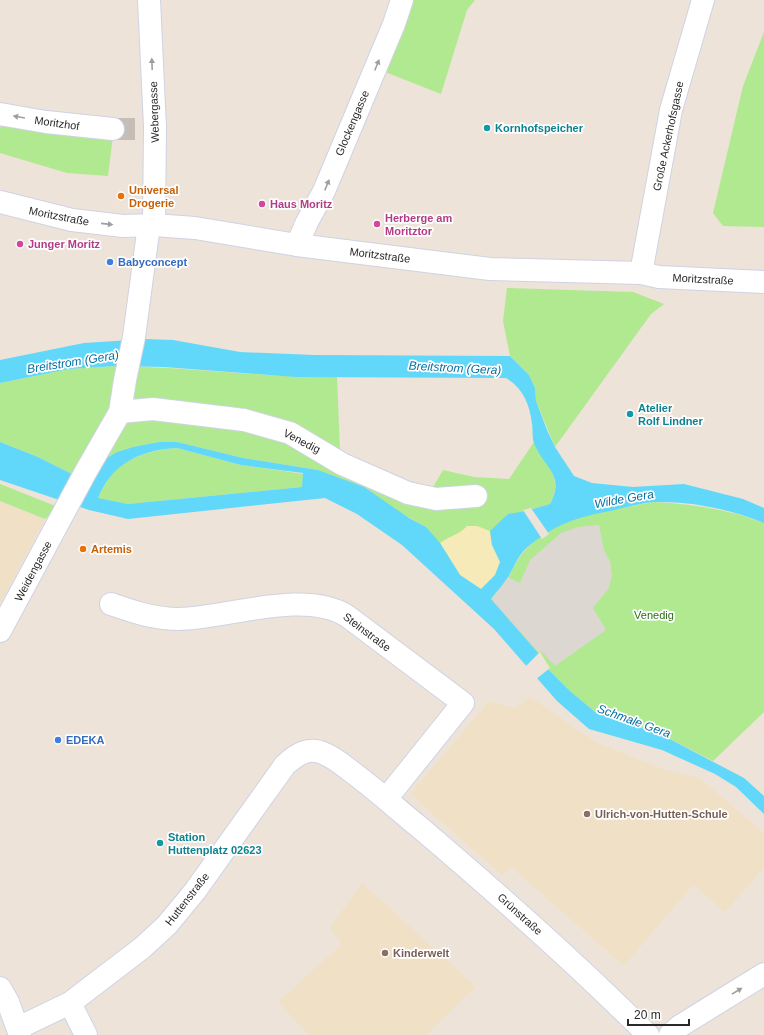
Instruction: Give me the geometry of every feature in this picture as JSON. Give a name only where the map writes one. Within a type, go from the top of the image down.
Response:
[{"type":"street","name":"Webergasse","points":[[149,0],[148,128],[152,225]]},
{"type":"street","name":"Glockengasse","points":[[297,244],[324,191],[394,24],[402,0]]},
{"type":"street","name":"Große Ackerhofsgasse","points":[[641,273],[672,110],[703,0]]},
{"type":"street","name":"Moritzhof","points":[[0,114],[46,122],[113,129]]},
{"type":"street","name":"Moritzstraße","points":[[0,202],[72,220],[123,226],[152,225],[195,228],[297,244],[490,269],[641,273],[659,277],[764,282]]},
{"type":"street","points":[[120,412],[152,225]]},
{"type":"street","name":"Venedig","points":[[120,412],[153,409],[244,420],[290,433],[342,464],[408,493],[436,499],[476,496]]},
{"type":"street","name":"Weidengasse","points":[[0,631],[85,473],[120,412]]},
{"type":"street","name":"Steinstraße","points":[[111,604],[149,617],[179,619],[291,604],[313,605],[340,612],[347,616],[463,703],[392,789],[386,799]]},
{"type":"street","name":"Huttenstraße","points":[[19,1032],[70,1003],[142,948],[167,925],[195,891],[285,765],[294,756],[312,750],[324,753],[386,799]]},
{"type":"street","name":"Grünstraße","points":[[386,799],[474,874],[594,981],[648,1035]]},
{"type":"street","points":[[670,1035],[680,1026],[764,974]]},
{"type":"street","points":[[0,988],[8,1002],[19,1032]]},
{"type":"street","points":[[70,1003],[86,1035]]},
{"type":"shaded area","points":[[0,501],[45,519],[0,604]]},
{"type":"shaded area","points":[[599,525],[604,550],[610,561],[612,575],[609,588],[593,608],[606,630],[555,666],[541,651],[540,654],[491,599],[508,577],[520,583],[530,560],[561,533],[577,527]]},
{"type":"shaded area","name":"Ulrich-von-Hutten-Schule","points":[[530,697],[596,742],[665,770],[700,778],[764,833],[764,868],[725,912],[693,885],[624,966],[511,867],[502,875],[410,794],[489,701],[515,708]]},
{"type":"shaded area","name":"Kinderwelt","points":[[362,883],[476,987],[426,1035],[309,1035],[278,1002],[342,944],[330,928]]},
{"type":"green space","points":[[409,0],[475,0],[467,10],[441,94],[380,70]]},
{"type":"green space","points":[[764,32],[764,227],[723,226],[713,213],[743,86]]},
{"type":"green space","points":[[3,125],[113,136],[108,176],[67,173],[0,153],[0,127]]},
{"type":"green space","points":[[507,288],[633,292],[664,304],[651,314],[555,447],[536,401],[535,388],[529,375],[510,356],[503,321]]},
{"type":"green space","points":[[116,366],[254,374],[337,376],[340,452],[414,483],[433,487],[443,470],[474,477],[509,479],[534,442],[552,472],[555,486],[554,495],[550,504],[526,511],[460,575],[426,527],[339,479],[318,470],[243,458],[177,442],[159,442],[117,452],[90,475],[74,475],[38,457],[0,442],[0,383],[69,369]]},
{"type":"green space","points":[[177,448],[241,465],[304,474],[302,487],[128,504],[97,498],[110,477],[125,463],[151,452]]},
{"type":"green space","points":[[0,484],[58,507],[45,519],[0,501]]},
{"type":"green space","name":"Venedig","points":[[653,502],[710,508],[737,514],[764,523],[764,712],[713,761],[662,735],[595,712],[570,691],[549,670],[539,654],[491,599],[506,580],[519,558],[528,547],[555,527],[603,511]]},
{"type":"sand","points":[[467,526],[477,526],[490,531],[492,545],[500,562],[495,575],[480,589],[460,575],[440,543]]},
{"type":"water","points":[[145,339],[173,340],[240,352],[314,355],[510,356],[529,375],[535,388],[536,401],[547,430],[555,447],[574,476],[592,483],[633,487],[684,484],[743,499],[764,508],[764,523],[724,510],[668,502],[643,503],[567,522],[549,531],[526,549],[520,556],[506,580],[491,599],[539,654],[549,670],[570,691],[595,712],[662,735],[744,778],[764,796],[764,814],[736,787],[715,774],[662,750],[589,729],[557,701],[494,629],[402,545],[357,514],[325,498],[128,519],[89,510],[0,480],[0,442],[38,457],[74,475],[90,475],[107,458],[117,452],[159,442],[177,442],[243,458],[318,470],[364,487],[409,518],[426,527],[440,543],[460,575],[481,589],[495,575],[500,562],[492,545],[490,531],[508,514],[526,511],[550,504],[556,485],[551,471],[533,441],[531,417],[525,398],[512,382],[506,378],[296,377],[164,367],[116,366],[69,369],[0,383],[0,360],[84,343]],"holes":[[[177,448],[241,465],[303,473],[302,487],[128,504],[98,498],[111,476],[120,467],[140,455],[151,452]]]},
{"type":"pier","points":[[531,508],[549,534],[542,539],[523,510]]},
{"type":"pier","points":[[540,652],[550,668],[535,680],[524,668]]},
{"type":"tunnel","points":[[113,129],[142,129]]},
{"type":"place","name":"Kornhofspeicher","points":[[487,128]]},
{"type":"place","name":"Universal Drogerie","points":[[121,196]]},
{"type":"place","name":"Haus Moritz","points":[[262,204]]},
{"type":"place","name":"Herberge am Moritztor","points":[[377,224]]},
{"type":"place","name":"Junger Moritz","points":[[20,244]]},
{"type":"place","name":"Babyconcept","points":[[110,262]]},
{"type":"place","name":"Atelier Rolf Lindner","points":[[630,414]]},
{"type":"place","name":"Artemis","points":[[83,549]]},
{"type":"place","name":"EDEKA","points":[[58,740]]},
{"type":"place","name":"Ulrich-von-Hutten-Schule","points":[[587,814]]},
{"type":"place","name":"Station Huttenplatz 02623","points":[[160,843]]},
{"type":"place","name":"Kinderwelt","points":[[385,953]]},
{"type":"water label","name":"Breitstrom (Gera)","points":[[73,362]]},
{"type":"water label","name":"Breitstrom (Gera)","points":[[455,368]]},
{"type":"water label","name":"Wilde Gera","points":[[624,499]]},
{"type":"water label","name":"Schmale Gera","points":[[634,721]]}]
